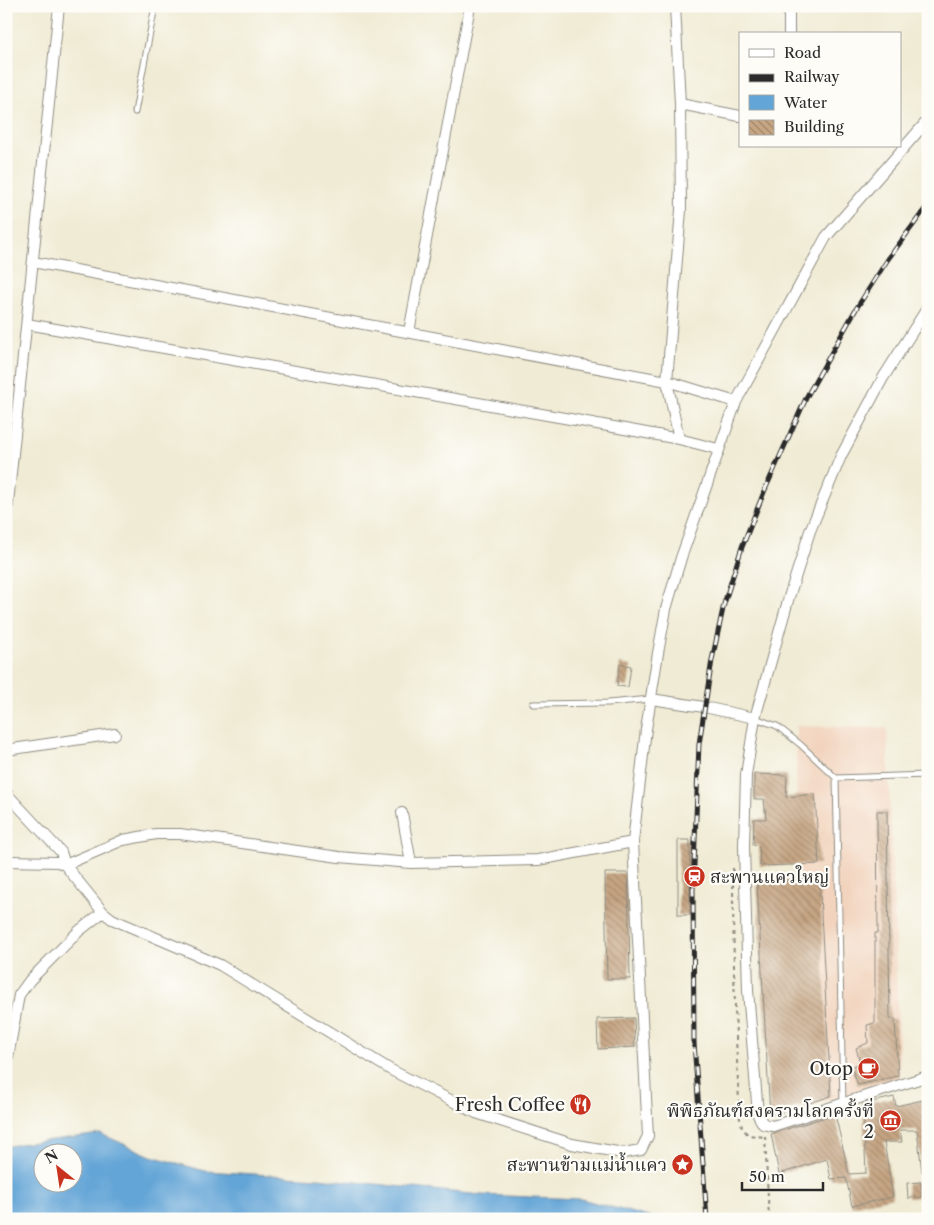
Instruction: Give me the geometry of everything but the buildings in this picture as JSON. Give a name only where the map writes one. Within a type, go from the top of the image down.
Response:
[{"type":"street","points":[[6,522],[59,6]]},
{"type":"street","points":[[409,332],[470,6]]},
{"type":"street","points":[[676,6],[680,104],[681,210],[667,381],[679,439]]},
{"type":"street","points":[[789,6],[789,32]]},
{"type":"street","points":[[680,104],[739,116]]},
{"type":"street","points":[[6,793],[61,852],[65,865],[103,912],[112,919],[220,965],[391,1070],[476,1113],[572,1144],[623,1153],[641,1150],[648,1136],[634,842],[646,730],[666,609],[681,558],[736,402],[826,237],[928,120]]},
{"type":"street","points":[[33,262],[667,381],[736,402]]},
{"type":"street","points":[[928,307],[883,378],[842,456],[810,530],[788,597],[755,718],[746,775],[744,846],[749,1000],[758,1116],[768,1125],[843,1104],[928,1076]]},
{"type":"street","points":[[27,324],[296,369],[679,439],[718,449]]},
{"type":"street","points":[[651,699],[704,707],[755,718]]},
{"type":"street","points":[[6,750],[116,734]]},
{"type":"street","points":[[402,813],[411,863]]},
{"type":"street","points":[[6,861],[58,862],[65,865],[124,840],[156,834],[180,834],[339,857],[411,863],[538,860],[634,842]]},
{"type":"street","points":[[6,1063],[19,995],[30,980],[79,931],[103,912]]},
{"type":"lane","points":[[135,112],[155,6]]},
{"type":"lane","points":[[533,704],[608,703],[651,699]]},
{"type":"lane","points":[[755,718],[777,726],[801,745],[836,778],[928,775]]},
{"type":"lane","points":[[836,778],[843,1104]]},
{"type":"path","points":[[768,1125],[764,1137],[769,1219]]},
{"type":"path","points":[[760,1138],[764,1137]]},
{"type":"shaded area","points":[[796,726],[887,728],[900,1077],[799,1110]]},
{"type":"water","points":[[101,1134],[151,1156],[205,1171],[318,1178],[481,1195],[581,1199],[656,1219],[6,1219],[6,1147],[32,1142],[32,1192],[82,1192],[82,1142],[35,1142]]},
{"type":"railway","points":[[707,1219],[694,1043],[693,889],[699,744],[712,660],[724,604],[742,547],[764,492],[807,396],[856,309],[888,259],[928,205]]},
{"type":"place","name":"สะพานแควใหญ่","points":[[694,877]]},
{"type":"place","name":"Otop","points":[[869,1069]]},
{"type":"place","name":"Fresh Coffee","points":[[581,1105]]},
{"type":"place","name":"พิพิธภัณฑ์สงครามโลกครั้งที่ 2","points":[[890,1121]]},
{"type":"place","name":"สะพานข้ามแม่น้ำแคว","points":[[683,1165]]}]
